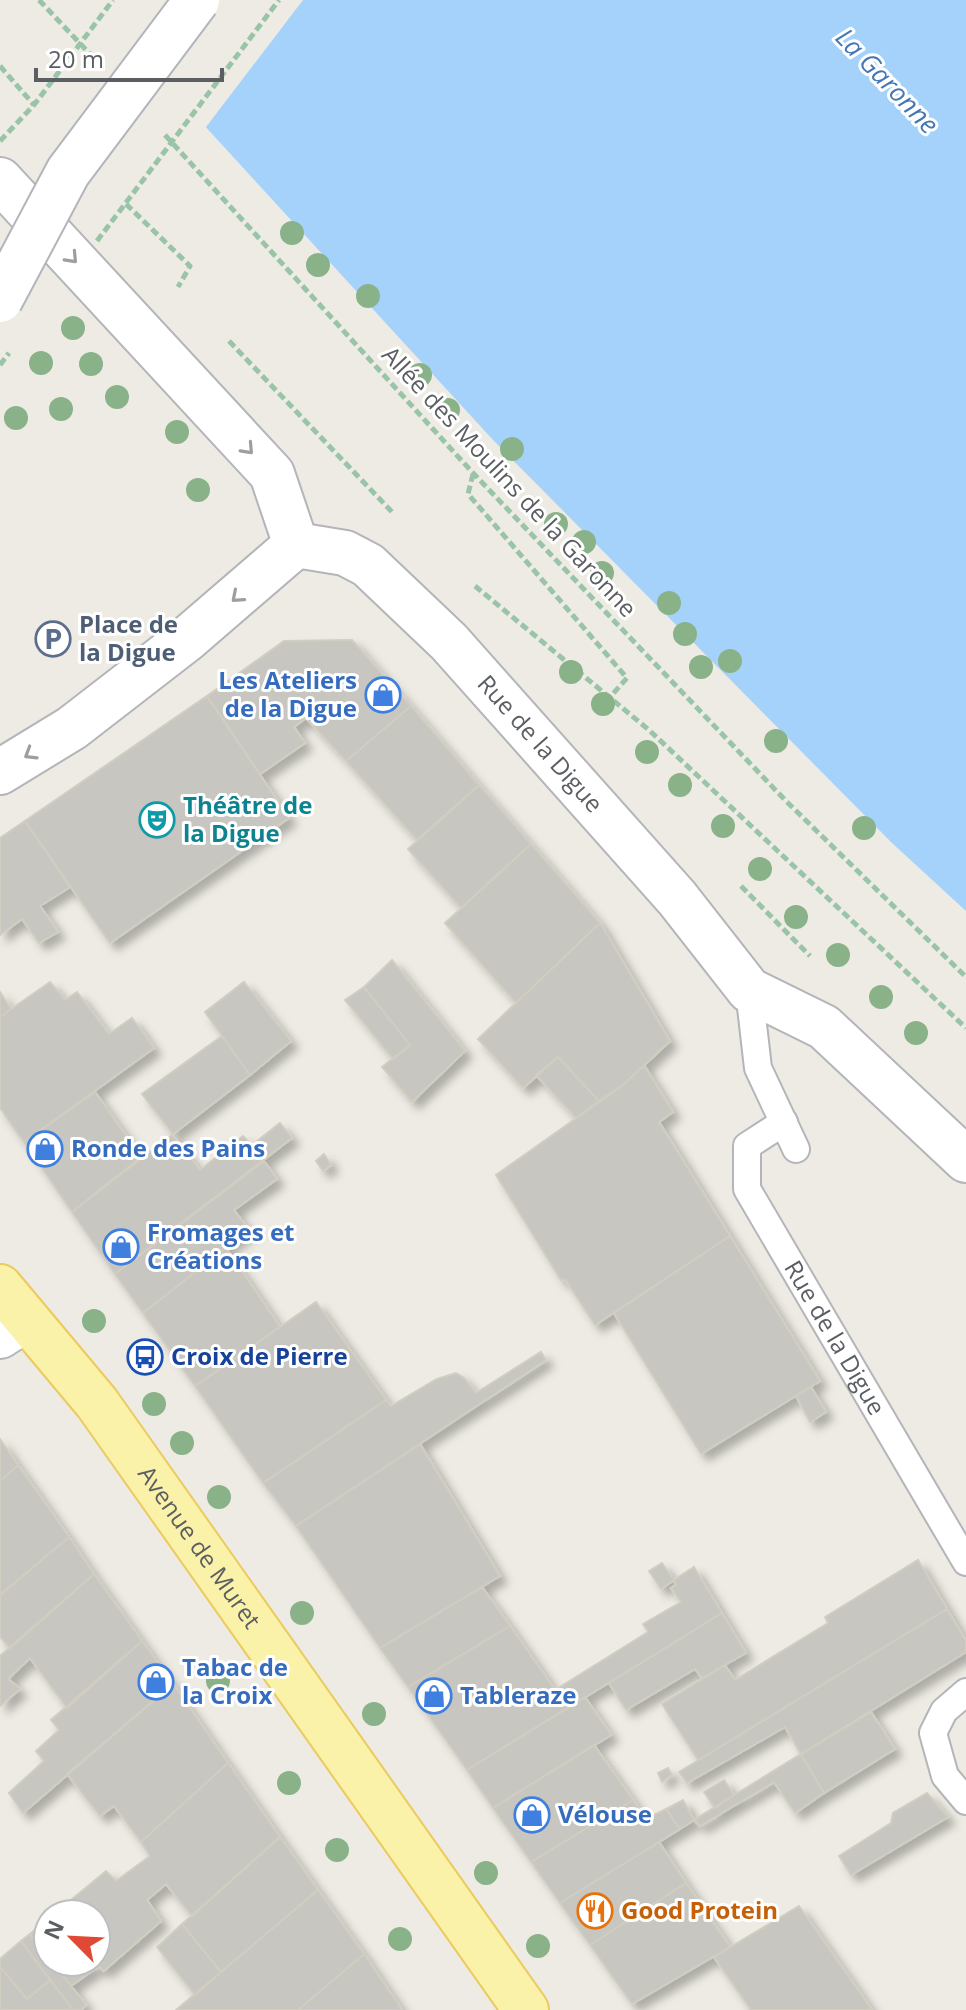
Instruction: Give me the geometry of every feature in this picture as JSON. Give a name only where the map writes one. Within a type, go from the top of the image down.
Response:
[{"type":"main road","name":"Avenue de Muret","points":[[9,1314],[97,1403],[526,2010]]},
{"type":"street","points":[[0,300],[68,172],[197,0]]},
{"type":"street","points":[[0,232],[68,172]]},
{"type":"street","points":[[0,180],[272,474],[296,545],[187,639],[84,719],[0,772]]},
{"type":"street","name":"Rue de la Digue","points":[[296,545],[345,553],[368,565],[449,642],[677,898],[749,990],[824,1027],[966,1160]]},
{"type":"lane","points":[[749,990],[758,1068],[796,1149]]},
{"type":"lane","name":"Rue de la Digue","points":[[784,1122],[747,1146],[747,1189],[966,1562]]},
{"type":"lane","points":[[966,1692],[944,1711],[933,1733],[945,1776],[966,1801]]},
{"type":"path","points":[[39,0],[95,59]]},
{"type":"path","points":[[0,141],[34,105],[113,0]]},
{"type":"path","points":[[87,253],[279,0]]},
{"type":"path","points":[[0,66],[34,105]]},
{"type":"path","name":"Allée des Moulins de la Garonne","points":[[160,129],[473,473],[785,800],[966,977]]},
{"type":"path","points":[[126,204],[190,266],[178,287]]},
{"type":"path","points":[[0,365],[10,353]]},
{"type":"path","points":[[473,473],[468,494],[627,678],[610,697]]},
{"type":"path","points":[[467,579],[649,730],[966,1028]]},
{"type":"water","name":"La Garonne","points":[[89,0],[966,0],[966,911],[892,843],[494,441]]},
{"type":"pier","points":[[85,0],[303,0],[203,131]]},
{"type":"building","points":[[352,640],[411,706],[346,761],[306,718],[294,727],[305,743],[260,774],[207,696],[284,641]]},
{"type":"building","name":"Théâtre de la Digue","points":[[207,696],[289,818],[110,943],[25,821]]},
{"type":"building","points":[[411,706],[479,785],[417,840],[346,761]]},
{"type":"building","points":[[479,785],[531,844],[461,908],[408,849]]},
{"type":"building","points":[[25,821],[70,887],[40,906],[58,932],[39,943],[22,919],[0,935],[0,838]]},
{"type":"building","points":[[531,844],[600,923],[516,1003],[445,923]]},
{"type":"building","points":[[600,923],[670,1041],[623,1085],[599,1101],[558,1057],[523,1088],[478,1039]]},
{"type":"building","points":[[392,960],[465,1051],[412,1102],[382,1067],[410,1045],[364,987]]},
{"type":"building","points":[[50,982],[65,1000],[77,992],[109,1034],[132,1018],[154,1048],[24,1142],[0,1108],[0,1017]]},
{"type":"building","points":[[244,982],[291,1041],[250,1075],[205,1012]]},
{"type":"building","points":[[364,987],[410,1045],[393,1059],[345,1000]]},
{"type":"building","points":[[0,992],[11,1009],[0,1017]]},
{"type":"building","points":[[222,1036],[250,1075],[173,1134],[142,1094]]},
{"type":"building","points":[[558,1057],[599,1101],[576,1118],[536,1075]]},
{"type":"building","points":[[644,1065],[673,1112],[659,1122],[730,1236],[595,1325],[565,1279],[561,1280],[496,1175],[623,1085]]},
{"type":"building","points":[[95,1092],[141,1157],[72,1212],[24,1142]]},
{"type":"building","points":[[280,1123],[292,1138],[115,1274],[72,1212],[172,1135],[200,1170],[243,1136],[252,1145]]},
{"type":"building","points":[[324,1154],[331,1165],[323,1171],[316,1161]]},
{"type":"building","points":[[264,1161],[277,1179],[234,1210],[249,1230],[143,1313],[115,1274]]},
{"type":"building","points":[[730,1236],[820,1381],[701,1454],[614,1313]]},
{"type":"building","points":[[226,1248],[280,1327],[195,1386],[143,1313]]},
{"type":"building","points":[[316,1302],[386,1400],[263,1483],[195,1386]]},
{"type":"building","points":[[541,1352],[546,1360],[296,1526],[263,1483],[386,1400],[391,1406],[437,1379],[456,1373],[476,1393]]},
{"type":"building","points":[[811,1387],[826,1412],[810,1422],[796,1396]]},
{"type":"building","points":[[0,1439],[18,1465],[0,1481]]},
{"type":"building","points":[[420,1444],[500,1576],[380,1648],[296,1526]]},
{"type":"building","points":[[18,1465],[69,1537],[0,1595],[0,1481]]},
{"type":"building","points":[[69,1537],[94,1574],[10,1648],[0,1637],[0,1595]]},
{"type":"building","points":[[918,1560],[947,1609],[698,1760],[662,1704],[725,1665],[735,1680],[828,1623],[825,1617]]},
{"type":"building","points":[[662,1563],[674,1580],[661,1589],[649,1571]]},
{"type":"building","points":[[694,1567],[722,1613],[467,1770],[408,1687],[510,1626],[555,1690],[648,1632],[643,1624],[681,1602],[671,1588],[676,1585],[674,1580]]},
{"type":"building","points":[[94,1574],[142,1641],[67,1708],[30,1658],[8,1679],[20,1689],[0,1706],[0,1656]]},
{"type":"building","points":[[482,1587],[510,1626],[408,1687],[380,1648]]},
{"type":"building","points":[[947,1609],[966,1641],[966,1652],[801,1754],[785,1727],[687,1783],[679,1772]]},
{"type":"building","points":[[722,1613],[746,1653],[702,1678],[695,1669],[626,1710],[609,1683]]},
{"type":"building","points":[[142,1641],[173,1684],[23,1813],[9,1793],[44,1761],[36,1751],[59,1730],[51,1720]]},
{"type":"building","points":[[173,1684],[228,1763],[141,1842],[114,1806],[100,1816],[67,1774]]},
{"type":"building","points":[[585,1697],[611,1735],[493,1808],[467,1770]]},
{"type":"building","points":[[871,1712],[895,1749],[824,1793],[801,1754]]},
{"type":"building","points":[[594,1745],[633,1800],[531,1862],[493,1808]]},
{"type":"building","points":[[801,1754],[824,1793],[795,1813],[774,1782],[700,1826],[694,1820]]},
{"type":"building","points":[[228,1763],[280,1837],[192,1916],[166,1884],[147,1900],[161,1921],[112,1964],[112,1898],[73,1898],[106,1871],[116,1881],[150,1856],[141,1842]]},
{"type":"building","points":[[668,1768],[672,1775],[662,1782],[658,1773]]},
{"type":"building","points":[[724,1780],[734,1795],[715,1808],[704,1792]]},
{"type":"building","points":[[927,1793],[948,1817],[851,1875],[839,1856],[891,1823],[893,1813]]},
{"type":"building","points":[[633,1800],[646,1819],[666,1809],[680,1829],[560,1903],[531,1862]]},
{"type":"building","points":[[683,1800],[694,1820],[680,1829],[666,1809]]},
{"type":"building","points":[[280,1837],[318,1890],[221,1972],[182,1924]]},
{"type":"building","points":[[659,1842],[686,1883],[590,1945],[560,1903]]},
{"type":"building","points":[[686,1883],[730,1947],[632,2004],[590,1945]]},
{"type":"building","points":[[318,1890],[364,1954],[298,2010],[176,2010]]},
{"type":"building","points":[[799,1906],[872,2010],[751,2010],[714,1957]]},
{"type":"building","points":[[182,1924],[221,1972],[195,1995],[157,1947]]},
{"type":"building","points":[[30,1934],[32,1937],[32,1956],[21,1941]]},
{"type":"building","points":[[21,1941],[32,1956],[32,1978],[50,1980],[27,1999],[0,1967],[0,1959]]},
{"type":"building","points":[[364,1954],[402,2010],[298,2010]]},
{"type":"building","points":[[0,1967],[27,1999],[50,1980],[73,2010],[0,2010]]},
{"type":"building","points":[[49,1978],[65,1978],[86,2005],[81,2010],[73,2010]]},
{"type":"building","points":[[65,1978],[82,1978],[71,1986]]},
{"type":"place","name":"Place de la Digue","points":[[53,639]]},
{"type":"place","name":"Les Ateliers de la Digue","points":[[383,695]]},
{"type":"place","name":"Théâtre de la Digue","points":[[157,820]]},
{"type":"place","name":"Ronde des Pains","points":[[45,1149]]},
{"type":"place","name":"Fromages et Créations","points":[[121,1247]]},
{"type":"place","name":"Croix de Pierre","points":[[145,1357]]},
{"type":"place","name":"Tabac de la Croix","points":[[156,1682]]},
{"type":"place","name":"Tableraze","points":[[434,1696]]},
{"type":"place","name":"Vélouse","points":[[532,1815]]},
{"type":"place","name":"Good Protein","points":[[595,1911]]}]
